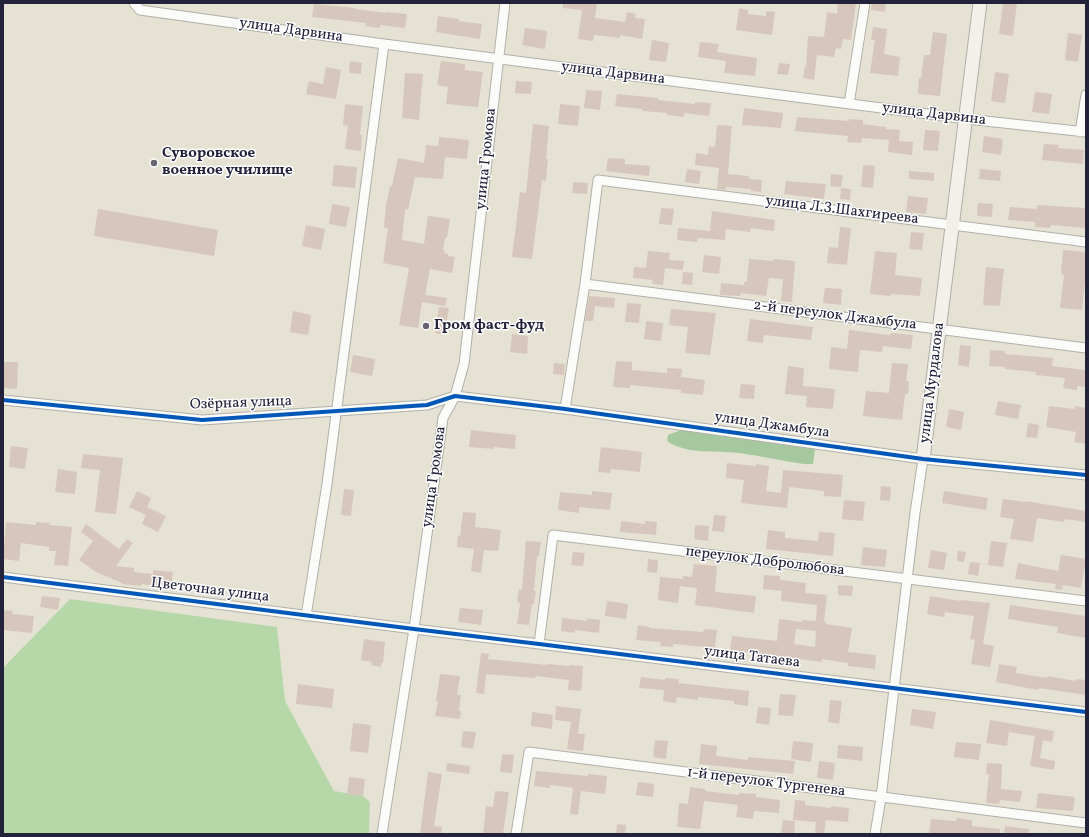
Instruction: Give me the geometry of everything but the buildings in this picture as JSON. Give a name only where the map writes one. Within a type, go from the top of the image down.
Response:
[{"type":"street","name":"улица Громова","points":[[382,834],[414,629],[443,418],[455,396],[464,364],[505,3]]},
{"type":"street","points":[[849,104],[865,3]]},
{"type":"street","name":"улица Мурдалова","points":[[875,834],[881,798],[907,579],[967,119],[980,3]]},
{"type":"street","name":"улица Дарвина","points":[[137,6],[384,44],[967,119],[1083,132]]},
{"type":"street","points":[[306,616],[327,484],[384,44]]},
{"type":"street","points":[[1083,132],[1086,95]]},
{"type":"street","name":"улица Л.З.Шахгиреева","points":[[585,284],[598,180],[1086,242]]},
{"type":"street","points":[[565,409],[585,284]]},
{"type":"street","name":"2-й переулок Джамбула","points":[[585,284],[1086,348]]},
{"type":"street","name":"Озёрная улица","points":[[3,400],[202,420],[427,405],[455,396]]},
{"type":"street","name":"улица Джамбула","points":[[455,396],[565,409],[923,459],[1086,475]]},
{"type":"street","name":"переулок Добролюбова","points":[[539,644],[553,535],[1086,601]]},
{"type":"street","name":"Цветочная улица","points":[[3,577],[414,629]]},
{"type":"street","name":"улица Татаева","points":[[414,629],[894,687],[1086,712]]},
{"type":"street","name":"1-й переулок Тургенева","points":[[516,834],[529,752],[1086,823]]},
{"type":"green space","points":[[681,430],[815,448],[813,464],[796,463],[739,453],[693,450],[683,448],[667,441],[668,435]]},
{"type":"green space","points":[[70,599],[277,627],[285,701],[334,791],[363,796],[370,802],[369,834],[3,834],[3,668]]},
{"type":"cycle path","points":[[3,400],[202,420],[427,405],[455,396],[565,409],[923,459],[1086,475]]},
{"type":"cycle path","points":[[3,577],[1086,712]]},
{"type":"place","name":"Суворовское военное училище","points":[[154,163]]},
{"type":"place","name":"Гром фаст-фуд","points":[[426,326]]}]
